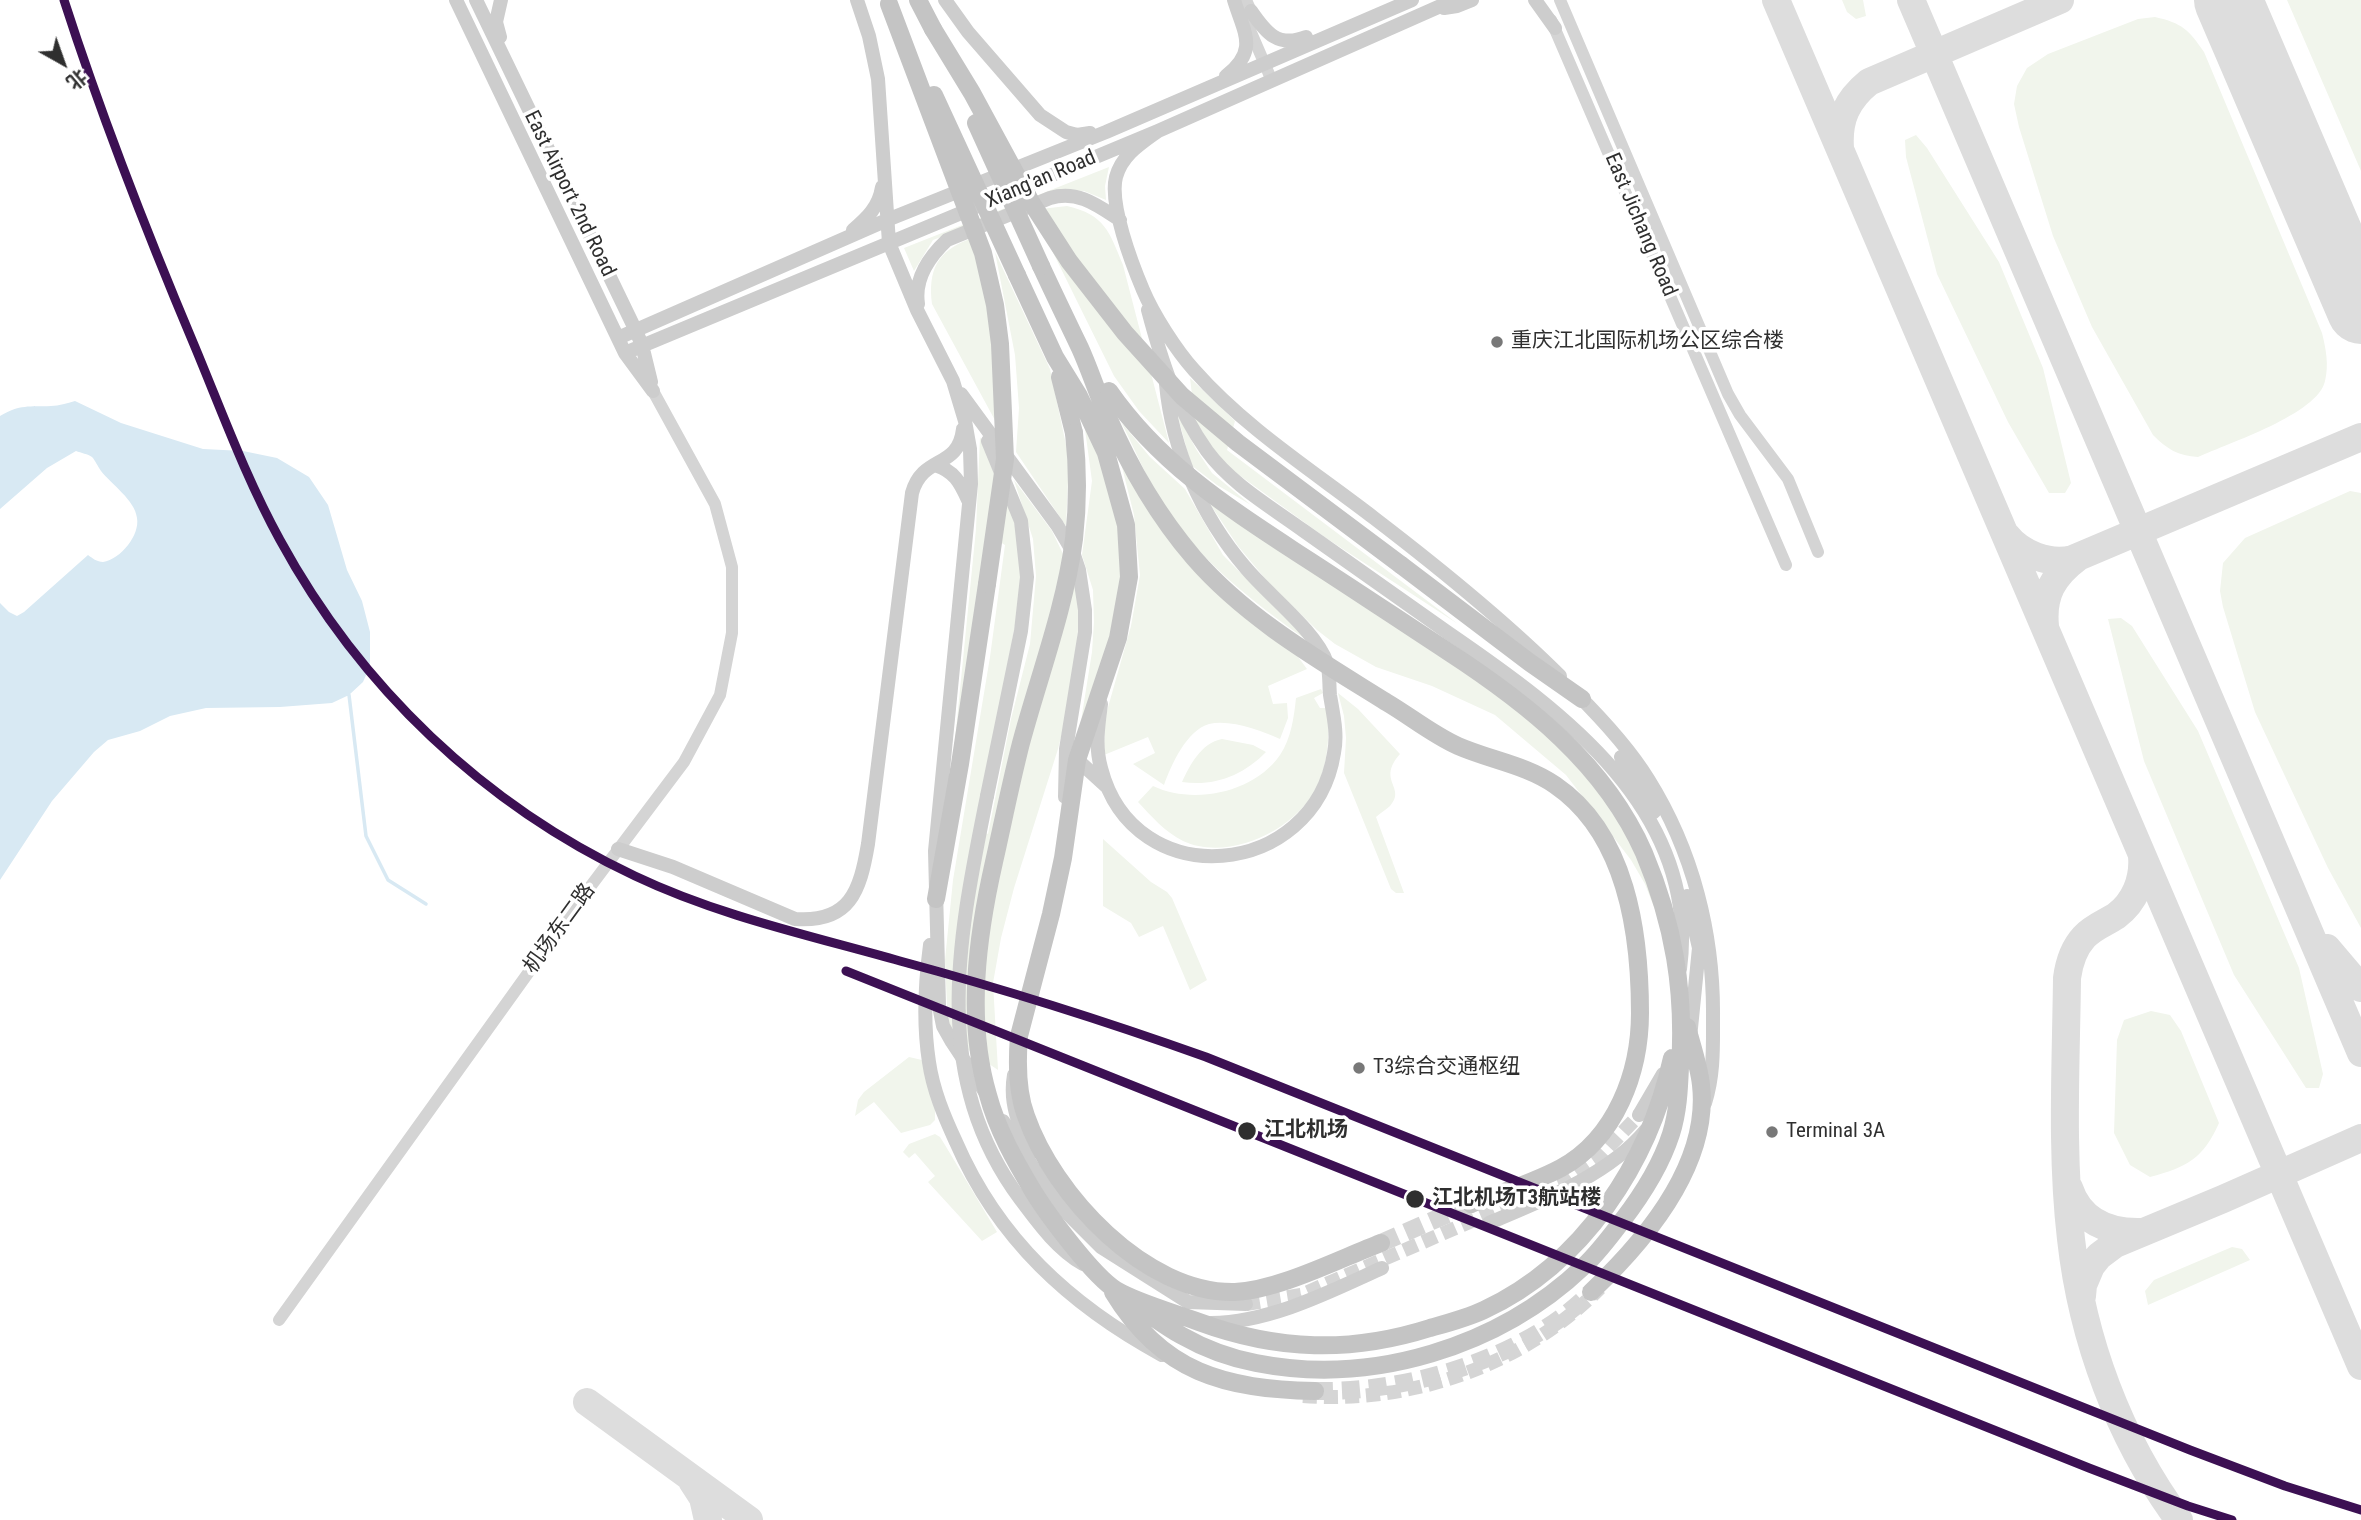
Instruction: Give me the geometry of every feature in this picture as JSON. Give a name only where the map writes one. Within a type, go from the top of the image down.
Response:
[{"type":"highway","points":[[918,0],[1132,466],[1156,508],[1195,559],[1235,598],[1328,666],[1457,745],[1553,783],[1574,800],[1602,838],[1622,879],[1638,952],[1640,1042],[1630,1079],[1616,1111],[1598,1137],[1564,1166],[1471,1205]]},
{"type":"highway","points":[[888,2],[944,115],[1055,357],[1079,396],[1106,453],[1126,525],[1129,549],[1126,594],[1118,638],[1084,733],[1071,754],[1063,858],[1044,947],[1019,1036],[1017,1053],[1024,1112],[1041,1152],[1068,1190],[1112,1239],[1159,1272],[1186,1284],[1213,1291],[1247,1290],[1277,1283],[1381,1243]]},
{"type":"highway","points":[[888,2],[983,253],[995,305],[1000,344],[1005,459],[960,764],[936,899]]},
{"type":"highway","points":[[933,29],[972,93],[1031,202],[1077,272],[1125,333],[1182,396],[1229,435],[1588,706]]},
{"type":"highway","points":[[1055,357],[1074,433],[1078,467],[1074,540],[1048,649],[1021,743],[986,897],[978,952],[976,1006],[979,1046],[987,1095],[1000,1127],[1035,1196],[1093,1270],[1182,1338],[1218,1353],[1255,1363],[1299,1369],[1346,1369],[1387,1365],[1471,1340],[1525,1312],[1566,1282],[1604,1245],[1654,1173],[1671,1136],[1680,1069],[1681,1008],[1679,976],[1658,890],[1633,830],[1610,792],[1535,713],[1469,665],[1217,500],[1151,443],[1127,417],[1081,350]]},
{"type":"highway","points":[[1112,1287],[1228,1333],[1283,1344],[1338,1347],[1396,1339],[1481,1311],[1538,1277],[1576,1243],[1610,1202],[1632,1166],[1665,1089],[1681,1008]]},
{"type":"highway","points":[[1591,1292],[1634,1248],[1659,1214],[1681,1178],[1696,1140],[1701,1110],[1701,1087],[1681,1008]]},
{"type":"highway","points":[[1112,1287],[1135,1325],[1165,1352],[1194,1370],[1225,1382],[1287,1391],[1315,1391]]},
{"type":"main road","name":"East Airport 2nd Road","points":[[456,0],[625,353],[653,391]]},
{"type":"main road","name":"East Airport 2nd Road","points":[[476,0],[636,331],[653,391]]},
{"type":"main road","points":[[501,0],[496,22],[513,78]]},
{"type":"main road","points":[[857,0],[869,36],[878,79],[889,243],[919,314],[1014,500],[1021,521],[1027,577],[1021,631],[966,901],[958,963],[957,1018],[964,1066],[974,1108],[990,1149],[1013,1188],[1062,1249],[1093,1270]]},
{"type":"main road","points":[[945,0],[968,32],[1049,123],[1077,135],[1106,132]]},
{"type":"main road","points":[[1211,86],[1234,69],[1246,52],[1245,32],[1235,0]]},
{"type":"main road","name":"Xiang'an Road","points":[[618,338],[887,220],[1106,132],[1412,0]]},
{"type":"main road","name":"Xiang'an Road","points":[[625,353],[1158,131],[1454,0]]},
{"type":"main road","points":[[1432,9],[1457,6],[1472,0]]},
{"type":"main road","points":[[1535,0],[1555,28]]},
{"type":"main road","points":[[1249,6],[1264,29],[1284,41],[1299,40],[1326,29],[1358,23]]},
{"type":"main road","points":[[1103,686],[1097,743],[1107,787],[1121,812],[1132,824],[1169,849],[1185,855],[1217,857],[1244,852],[1268,843],[1286,833],[1303,818],[1316,802],[1329,776],[1335,750],[1335,720],[1328,666],[1310,634],[1244,566],[1204,506],[1181,454],[1168,406],[1165,373],[1143,292],[1119,220],[1114,191],[1121,165],[1137,146],[1158,131]]},
{"type":"main road","points":[[831,245],[862,222],[876,205],[884,169]]},
{"type":"main road","points":[[919,314],[916,293],[919,281],[930,259],[947,240],[1058,196],[1079,197],[1119,220]]},
{"type":"main road","points":[[1143,292],[1192,369],[1218,395],[1522,638],[1620,741],[1648,779],[1694,878],[1708,937],[1714,993],[1713,1069],[1697,1127],[1657,1212],[1626,1260],[1607,1280]]},
{"type":"main road","points":[[1165,373],[1186,417],[1207,451],[1228,474],[1527,688],[1580,732],[1617,773],[1656,831],[1677,885],[1684,940],[1679,976]]},
{"type":"main road","points":[[618,849],[673,867],[794,919],[824,917],[841,908],[855,895],[863,875],[868,844],[908,510],[917,478],[959,446],[972,420]]},
{"type":"main road","points":[[972,420],[971,484],[935,851],[939,1006],[943,1026],[1038,1175],[1066,1212],[1101,1247],[1188,1302],[1246,1304]]},
{"type":"main road","points":[[972,420],[1057,525],[1073,552],[1079,570],[1085,610],[1085,632],[1071,754],[1107,787]]},
{"type":"main road","points":[[935,465],[948,470],[957,478],[969,503]]},
{"type":"main road","points":[[1489,1223],[1564,1190],[1611,1161],[1639,1139],[1668,1104],[1682,1075],[1690,1040],[1699,948],[1686,892],[1661,824],[1588,706]]},
{"type":"main road","points":[[936,899],[928,959],[926,1023],[929,1062],[943,1112],[989,1206],[1012,1238],[1048,1275],[1145,1346],[1197,1375],[1263,1393]]},
{"type":"main road","points":[[1639,1115],[1660,1080],[1675,1044],[1699,948]]},
{"type":"main road","points":[[1017,1053],[1011,1094],[1016,1115],[1025,1138],[1066,1212]]},
{"type":"main road","points":[[1092,1309],[1190,1324],[1227,1323],[1277,1311],[1320,1296],[1382,1268]]},
{"type":"street","points":[[1235,0],[1276,80]]},
{"type":"street","name":"East Jichang Road","points":[[1543,0],[1786,565]]},
{"type":"street","name":"East Jichang Road","points":[[1560,0],[1728,394],[1740,415],[1788,479],[1818,552]]},
{"type":"street","points":[[1249,6],[1268,62]]},
{"type":"street","name":"机场东二路","points":[[279,1320],[618,849],[684,762],[720,695],[732,633],[732,567],[715,504],[653,391]]},
{"type":"shaded area","points":[[1842,0],[1863,0],[1866,16],[1856,19],[1847,12]]},
{"type":"shaded area","points":[[2287,0],[2361,0],[2361,171]]},
{"type":"shaded area","points":[[2155,17],[2184,29],[2204,52],[2322,333],[2326,357],[2325,381],[2319,393],[2307,405],[2250,436],[2198,457],[2173,451],[2153,435],[2092,327],[2053,236],[2014,104],[2017,86],[2027,68],[2048,54],[2138,19]]},
{"type":"shaded area","points":[[1916,135],[1999,262],[2043,368],[2071,483],[2065,493],[2049,493],[2008,422],[1937,274],[1906,157],[1905,140]]},
{"type":"shaded area","points":[[1109,167],[1105,186],[1106,200],[1084,191],[1064,190],[933,240],[914,271],[904,248]]},
{"type":"shaded area","points":[[1067,206],[1090,214],[1098,220],[1114,243],[1123,265],[1169,443],[1139,411],[1114,376],[1033,212]]},
{"type":"shaded area","points":[[970,239],[982,281],[995,353],[997,424],[932,304],[932,281],[937,263],[950,249]]},
{"type":"shaded area","points":[[995,252],[1050,369],[1069,459],[1066,526],[1016,452],[1019,408],[1015,355]]},
{"type":"shaded area","points":[[1190,378],[1235,421],[1227,450],[1458,624],[1326,538],[1228,467],[1211,447],[1195,420]]},
{"type":"shaded area","points":[[75,401],[121,423],[203,449],[243,451],[277,458],[309,477],[328,505],[347,570],[362,601],[370,632],[370,666],[363,682],[349,695],[332,703],[206,708],[170,716],[140,731],[108,740],[94,752],[52,801],[0,880],[0,603],[17,616],[88,555],[103,562],[116,556],[128,545],[137,525],[132,505],[92,457],[76,451],[47,468],[0,509],[0,416],[19,408],[54,406]]},
{"type":"shaded area","points":[[1177,413],[1212,473],[1251,505],[1217,485],[1191,465]]},
{"type":"shaded area","points":[[1105,421],[1148,506],[1293,650],[1307,669],[1268,686],[1273,704],[1287,703],[1288,718],[1280,739],[1236,724],[1209,724],[1187,741],[1164,785],[1133,764],[1155,753],[1148,737],[1104,755],[1105,718],[1131,626],[1140,575],[1134,515],[1122,467]]},
{"type":"shaded area","points":[[1084,422],[1089,424],[1120,517],[1121,603],[1095,688],[1081,721],[1094,622],[1093,590],[1082,555],[1092,481]]},
{"type":"shaded area","points":[[1121,422],[1150,457],[1185,489],[1223,555],[1308,641],[1226,578],[1190,541],[1155,490]]},
{"type":"shaded area","points":[[980,437],[1011,502],[1024,578],[976,829],[988,834],[1011,719],[1030,644],[1036,576],[1033,539],[1014,480],[1052,531],[1076,581],[1079,612],[1075,681],[1058,749],[1014,888],[993,983],[998,1070],[958,1043],[948,1028],[945,960],[953,880],[990,657],[1005,545],[988,535],[952,770],[976,529]]},
{"type":"shaded area","points":[[2350,491],[2361,493],[2361,928],[2328,868],[2255,712],[2220,591],[2223,563],[2245,538]]},
{"type":"shaded area","points":[[1210,504],[1497,694],[1545,734],[1585,776],[1620,823],[1649,878],[1659,920],[1645,884],[1631,860],[1566,775],[1495,715],[1432,686],[1376,667],[1335,644],[1268,582],[1238,546]]},
{"type":"shaded area","points":[[2121,618],[2132,626],[2198,731],[2299,968],[2323,1074],[2319,1088],[2306,1088],[2234,975],[2144,761],[2108,619]]},
{"type":"shaded area","points":[[1321,689],[1323,693],[1314,698],[1320,708],[1328,708],[1328,728],[1326,758],[1321,777],[1307,803],[1277,829],[1239,845],[1201,847],[1170,833],[1138,802],[1153,786],[1186,795],[1204,795],[1239,787],[1255,779],[1269,768],[1284,749],[1296,698]]},
{"type":"shaded area","points":[[1338,693],[1358,709],[1400,754],[1391,771],[1394,799],[1390,806],[1376,817],[1404,893],[1396,893],[1391,889],[1344,773],[1346,738]]},
{"type":"shaded area","points":[[1222,739],[1253,745],[1266,752],[1248,767],[1228,778],[1206,783],[1182,782],[1202,750]]},
{"type":"shaded area","points":[[1103,839],[1172,898],[1207,980],[1190,990],[1163,926],[1139,937],[1131,923],[1103,906]]},
{"type":"shaded area","points":[[2151,1011],[2170,1015],[2181,1031],[2219,1123],[2207,1145],[2192,1160],[2150,1177],[2130,1165],[2114,1133],[2117,1040],[2124,1020]]},
{"type":"shaded area","points":[[909,1057],[922,1060],[935,1109],[935,1120],[930,1125],[901,1133],[874,1102],[855,1116],[858,1100],[864,1092]]},
{"type":"shaded area","points":[[935,1134],[940,1137],[997,1232],[982,1241],[928,1182],[935,1176],[915,1153],[909,1158],[903,1152],[909,1144]]},
{"type":"shaded area","points":[[2232,1247],[2242,1249],[2250,1260],[2148,1305],[2145,1291],[2154,1280]]},
{"type":"waterway","points":[[347,694],[366,836],[388,880],[426,904]]},
{"type":"taxiway","points":[[1776,0],[2361,1366]]},
{"type":"taxiway","points":[[1911,0],[2361,1053]]},
{"type":"taxiway","points":[[1840,148],[1845,111],[1869,82],[2060,0]]},
{"type":"taxiway","points":[[2222,0],[2235,16]]},
{"type":"taxiway","points":[[2006,535],[2027,553],[2045,559],[2073,559],[2361,437]]},
{"type":"taxiway","points":[[2045,626],[2045,605],[2051,587],[2061,572],[2077,558]]},
{"type":"taxiway","points":[[2142,856],[2140,881],[2133,897],[2116,916],[2084,937],[2074,951],[2069,967],[2065,1076],[2066,1174],[2076,1276],[2094,1350],[2121,1422],[2138,1456],[2179,1520]]},
{"type":"taxiway","points":[[2327,948],[2361,988]]},
{"type":"taxiway","points":[[2082,1296],[2083,1285],[2091,1266],[2115,1244],[2361,1138]]},
{"type":"taxiway","points":[[2069,1188],[2080,1209],[2097,1223],[2117,1230],[2141,1232]]},
{"type":"taxiway","points":[[587,1402],[749,1520]]},
{"type":"taxiway","points":[[692,1481],[703,1498],[708,1520]]},
{"type":"runway","points":[[2228,0],[2361,310]]},
{"type":"tunnel","points":[[1246,1304],[1301,1295],[1564,1181],[1603,1153],[1639,1115]]},
{"type":"tunnel","points":[[1381,1243],[1471,1204]]},
{"type":"tunnel","points":[[1303,1396],[1343,1397],[1384,1393],[1424,1386],[1463,1374],[1500,1359],[1536,1339],[1570,1315],[1600,1288]]},
{"type":"tunnel","points":[[1315,1391],[1388,1386],[1463,1367],[1533,1336],[1564,1316],[1591,1292]]},
{"type":"transit line","points":[[64,0],[109,132],[160,261],[245,469],[280,540],[312,594],[348,645],[388,692],[431,736],[477,777],[527,814],[580,847],[635,876],[699,903],[1016,994],[1206,1057],[2190,1450],[2285,1486],[2361,1510]]},
{"type":"transit line","points":[[846,971],[2089,1468],[2232,1520]]},
{"type":"place","name":"重庆江北国际机场公区综合楼","points":[[1497,342]]},
{"type":"place","name":"T3综合交通枢纽","points":[[1359,1068]]},
{"type":"place","name":"江北机场","points":[[1247,1131]]},
{"type":"place","name":"Terminal 3A","points":[[1772,1132]]},
{"type":"place","name":"江北机场T3航站楼","points":[[1415,1199]]}]
